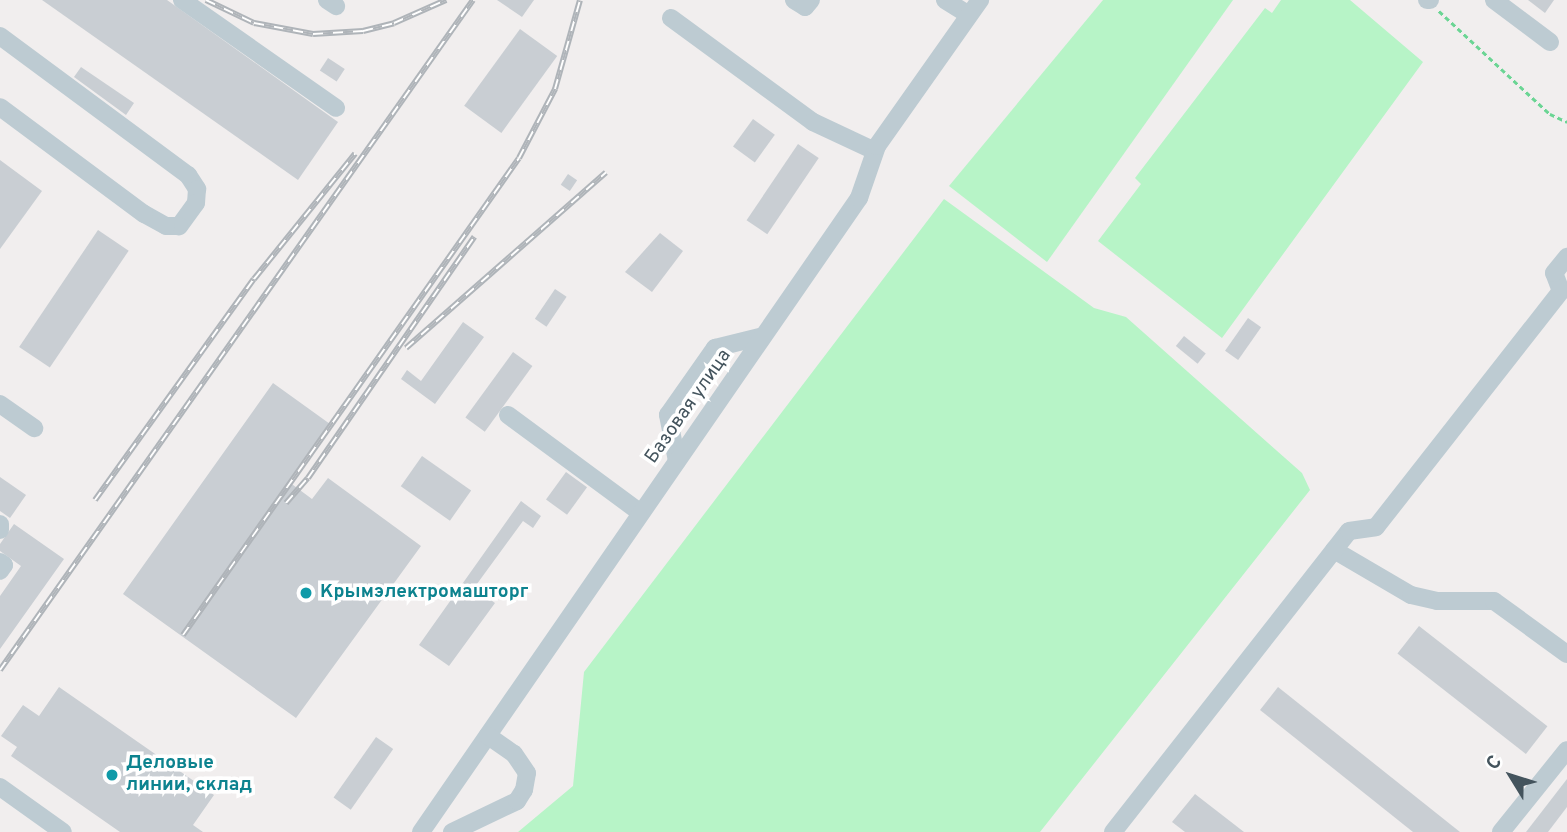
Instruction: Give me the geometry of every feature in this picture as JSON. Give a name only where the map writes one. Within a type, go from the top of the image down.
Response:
[{"type":"street","points":[[182,0],[336,108]]},
{"type":"street","points":[[794,0],[805,8],[811,0]]},
{"type":"street","points":[[945,0],[969,15]]},
{"type":"street","name":"Базовая улица","points":[[421,832],[859,198],[875,151],[980,0]]},
{"type":"street","points":[[1494,0],[1550,42]]},
{"type":"street","points":[[671,18],[813,122],[875,151]]},
{"type":"street","points":[[0,36],[188,175],[197,189],[197,203],[179,226],[166,226],[144,214],[0,107]]},
{"type":"street","points":[[1113,832],[1349,531],[1376,527],[1561,290],[1554,273],[1567,257]]},
{"type":"street","points":[[677,461],[668,415],[715,348],[763,336]]},
{"type":"street","points":[[0,404],[34,428]]},
{"type":"street","points":[[508,415],[641,513]]},
{"type":"street","points":[[0,524],[0,530]]},
{"type":"street","points":[[1334,550],[1411,595],[1437,601],[1494,601],[1567,654]]},
{"type":"street","points":[[0,562],[4,565],[0,571]]},
{"type":"street","points":[[452,832],[517,801],[524,790],[527,773],[514,754],[488,736]]},
{"type":"street","points":[[1502,832],[1567,750]]},
{"type":"street","points":[[0,787],[63,832]]},
{"type":"path","points":[[1429,1],[1533,99],[1567,122]]},
{"type":"green space","points":[[1103,0],[1233,0],[1047,262],[949,186]]},
{"type":"green space","points":[[1281,0],[1350,0],[1423,62],[1222,338],[1098,241],[1141,184],[1135,178],[1265,8],[1272,13]]},
{"type":"green space","points":[[944,199],[1094,308],[1126,317],[1302,473],[1310,490],[1040,832],[518,832],[573,786],[584,672]]},
{"type":"building","points":[[42,0],[167,0],[338,122],[298,180]]},
{"type":"building","points":[[497,0],[534,0],[522,17]]},
{"type":"building","points":[[1528,0],[1554,0],[1545,13]]},
{"type":"building","points":[[520,29],[557,56],[501,133],[464,106]]},
{"type":"building","points":[[328,58],[345,69],[337,81],[320,71]]},
{"type":"building","points":[[81,67],[134,103],[126,115],[74,77]]},
{"type":"building","points":[[753,119],[775,135],[755,162],[733,147]]},
{"type":"building","points":[[798,144],[819,158],[767,234],[747,220]]},
{"type":"building","points":[[0,160],[42,191],[0,249]]},
{"type":"building","points":[[568,174],[577,180],[570,191],[561,185]]},
{"type":"building","points":[[98,230],[129,251],[50,368],[19,347]]},
{"type":"building","points":[[660,233],[683,251],[652,292],[625,272]]},
{"type":"building","points":[[555,289],[567,297],[546,327],[535,319]]},
{"type":"building","points":[[1248,318],[1261,327],[1238,360],[1225,351]]},
{"type":"building","points":[[463,322],[484,337],[435,404],[401,379],[407,370],[421,381]]},
{"type":"building","points":[[1184,336],[1206,354],[1198,364],[1176,346]]},
{"type":"building","points":[[513,352],[532,366],[485,432],[465,418]]},
{"type":"building","points":[[273,383],[330,424],[289,482],[312,499],[328,478],[421,546],[296,718],[123,594]]},
{"type":"building","points":[[422,456],[471,490],[450,521],[401,486]]},
{"type":"building","points":[[566,472],[587,487],[567,515],[546,500]]},
{"type":"building","points":[[0,477],[26,495],[10,518],[0,511]]},
{"type":"building","points":[[521,501],[541,516],[533,528],[523,521],[474,588],[495,603],[449,666],[419,645]]},
{"type":"building","points":[[14,524],[64,559],[0,649],[0,596],[21,566],[0,551],[0,544]]},
{"type":"building","points":[[1419,626],[1547,726],[1526,754],[1397,654]]},
{"type":"building","name":"Деловые линии, склад","points":[[59,687],[214,795],[193,825],[203,832],[120,832],[11,756],[17,747],[1,736],[23,705],[39,716]]},
{"type":"building","points":[[1278,687],[1460,832],[1413,832],[1260,710]]},
{"type":"building","points":[[376,737],[393,749],[351,810],[334,798]]},
{"type":"building","points":[[1567,779],[1567,807],[1548,832],[1526,832]]},
{"type":"building","points":[[1195,794],[1244,832],[1185,832],[1172,822]]},
{"type":"railway","points":[[206,0],[254,23],[313,34],[363,31],[394,23],[446,0]]},
{"type":"railway","points":[[0,670],[473,0]]},
{"type":"railway","points":[[183,635],[519,158],[555,89],[580,0]]},
{"type":"railway","points":[[95,500],[254,279],[355,154]]},
{"type":"railway","points":[[406,348],[606,172]]},
{"type":"railway","points":[[286,503],[308,478],[474,237]]},
{"type":"place","name":"Крымэлектромашторг","points":[[306,593]]},
{"type":"place","name":"Деловые линии, склад","points":[[112,775]]}]
